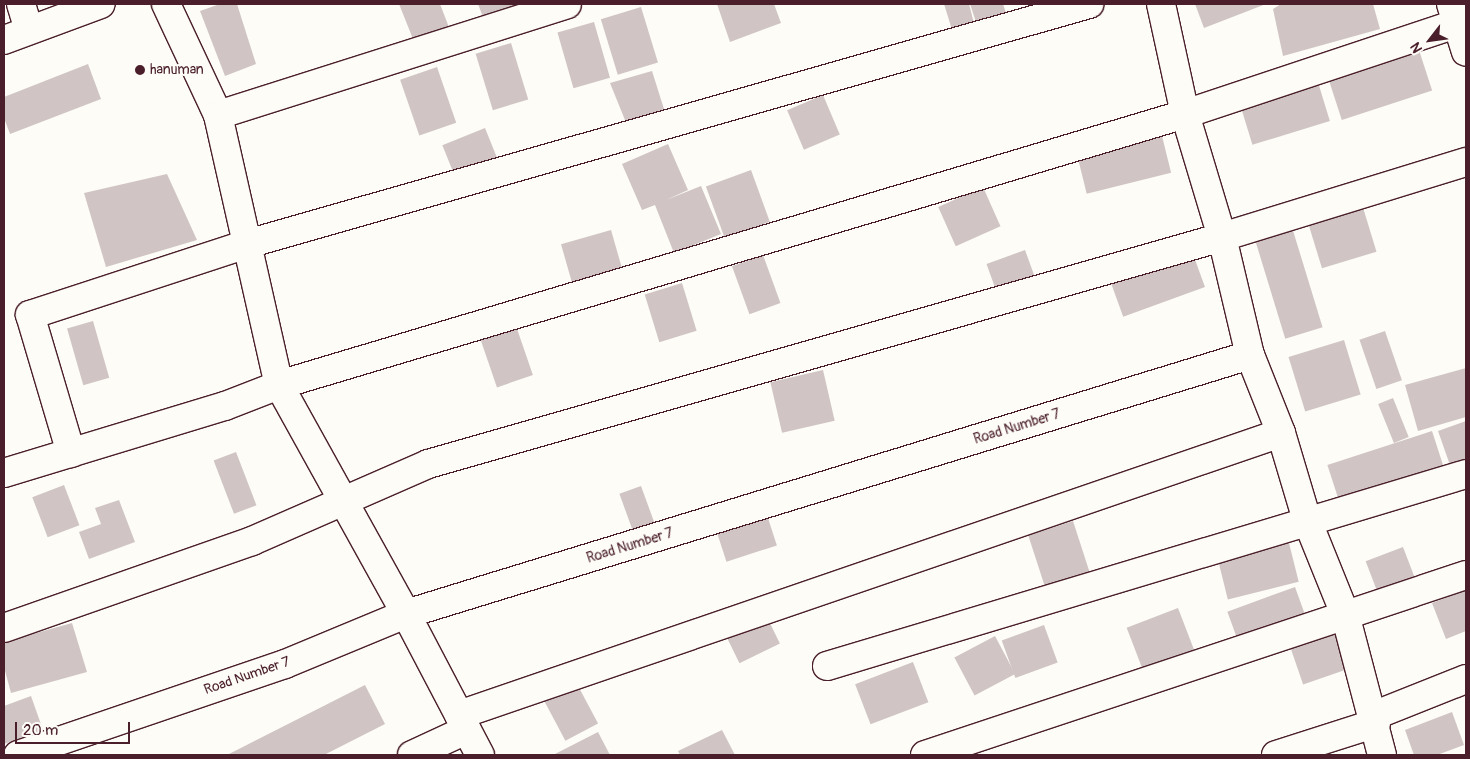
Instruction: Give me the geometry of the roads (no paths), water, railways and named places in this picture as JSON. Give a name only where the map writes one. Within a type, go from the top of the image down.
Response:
[{"type":"street","points":[[21,4],[29,30]]},
{"type":"street","points":[[4,40],[101,4]]},
{"type":"street","points":[[166,4],[218,115],[279,384],[406,614],[480,755]]},
{"type":"street","points":[[218,115],[567,4]]},
{"type":"street","points":[[72,453],[30,315],[247,244],[1089,4]]},
{"type":"street","points":[[1160,4],[1185,114],[1222,237],[1250,355],[1281,433],[1307,520],[1344,614],[1375,720],[1382,755]]},
{"type":"street","points":[[4,473],[225,406],[279,384],[1185,114],[1455,14],[1466,52]]},
{"type":"street","points":[[4,628],[252,541],[428,464],[1222,237],[1466,162]]},
{"type":"street","name":"Road Number 7","points":[[18,755],[286,664],[406,614],[1250,355]]},
{"type":"street","points":[[412,755],[462,723],[1281,433]]},
{"type":"street","points":[[827,666],[1307,520],[1466,474]]},
{"type":"street","points":[[925,755],[1344,614],[1466,575]]},
{"type":"street","points":[[1276,755],[1375,720],[1466,679]]},
{"type":"place","name":"hanuman","points":[[140,70]]}]
